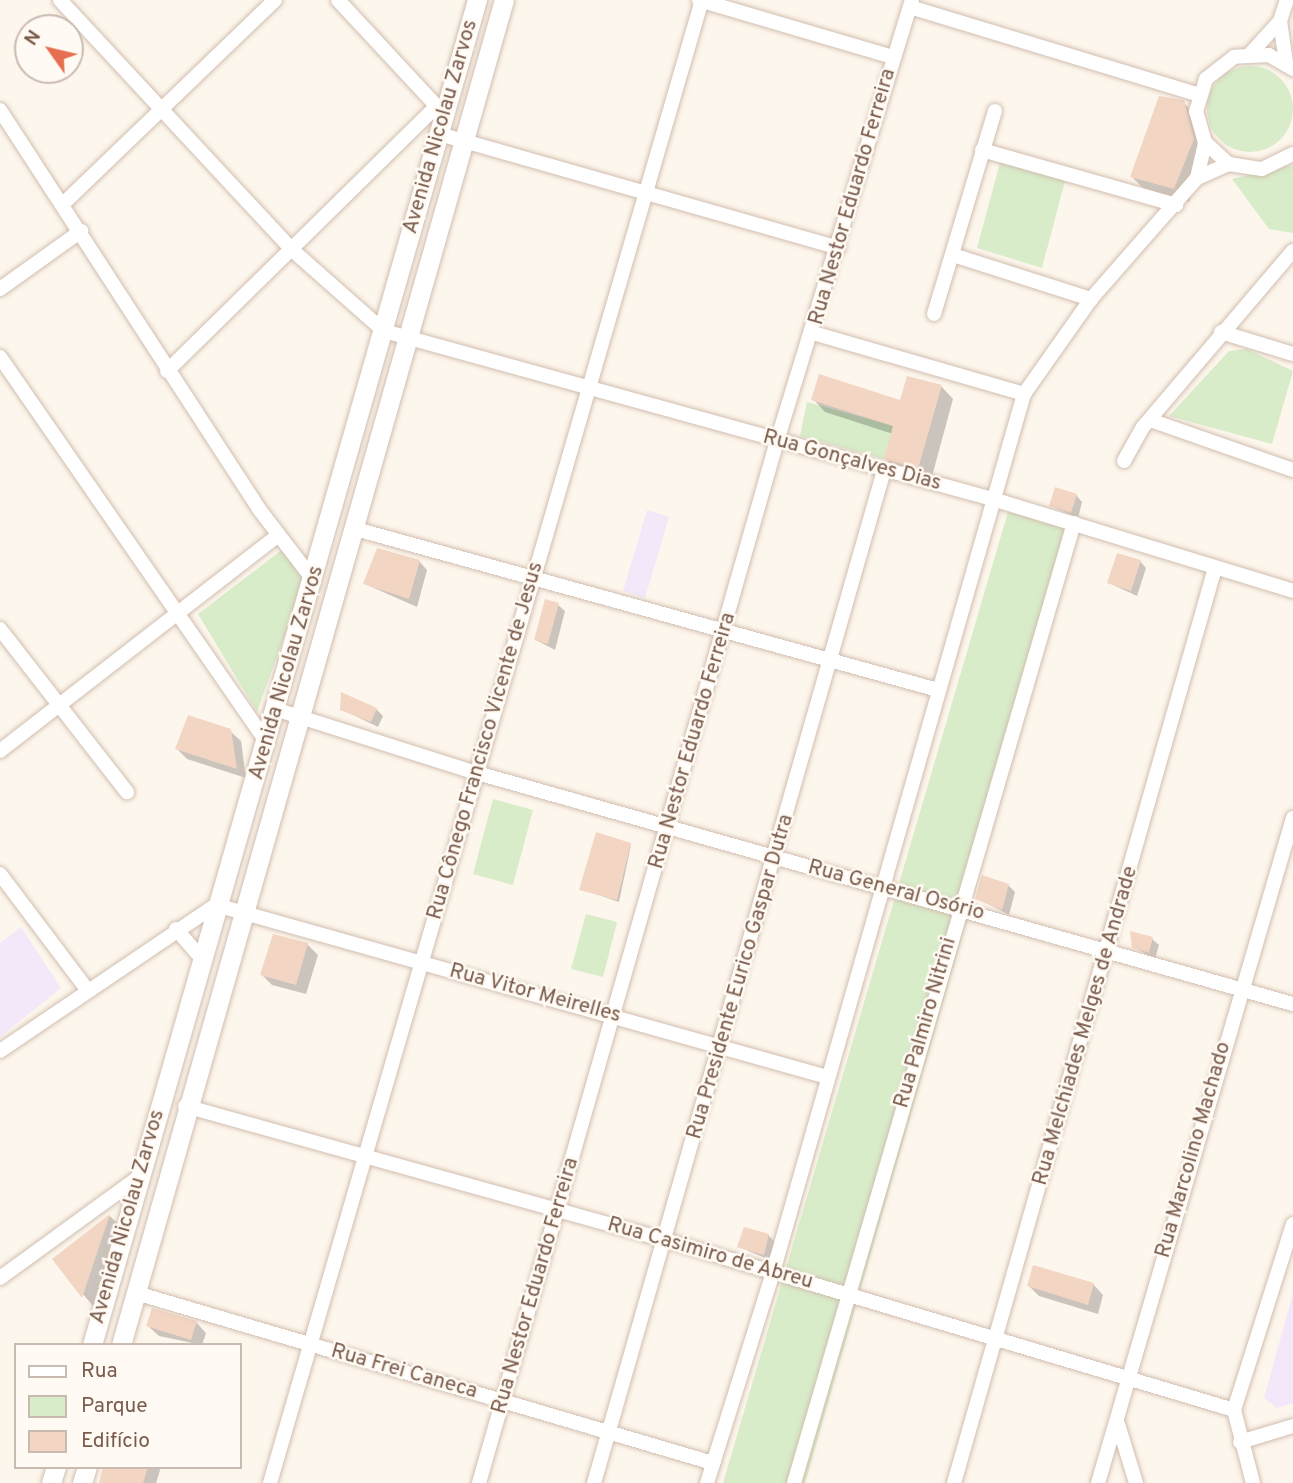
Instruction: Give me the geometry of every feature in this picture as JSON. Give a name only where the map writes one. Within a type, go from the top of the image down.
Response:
[{"type":"main road","name":"Avenida Nicolau Zarvos","points":[[93,1343],[216,905],[278,710],[439,134],[441,110],[477,0]]},
{"type":"main road","name":"Avenida Nicolau Zarvos","points":[[122,1343],[185,1106],[409,338],[504,0]]},
{"type":"main road","points":[[330,524],[352,528]]},
{"type":"street","points":[[60,0],[291,249],[384,331]]},
{"type":"street","points":[[64,203],[275,0]]},
{"type":"street","points":[[167,371],[291,249],[441,110],[338,0]]},
{"type":"street","points":[[701,0],[893,57]]},
{"type":"street","name":"Rua Cônego Francisco Vicente de Jesus","points":[[270,1483],[701,0]]},
{"type":"street","points":[[706,1483],[773,1272],[938,690],[996,500],[1024,394],[1091,299],[1197,178],[1205,142],[1199,95],[1218,66],[1251,53],[1280,21],[1287,0]]},
{"type":"street","points":[[911,4],[1199,95]]},
{"type":"street","name":"Rua Nestor Eduardo Ferreira","points":[[479,1483],[777,442],[813,333],[893,57],[911,4]]},
{"type":"street","points":[[1280,21],[1289,66]]},
{"type":"street","points":[[1251,53],[1289,66]]},
{"type":"street","points":[[0,110],[64,203],[167,371],[277,536],[314,581]]},
{"type":"street","points":[[934,314],[995,111]]},
{"type":"street","points":[[439,134],[464,144],[643,196],[838,248]]},
{"type":"street","points":[[1205,142],[1229,164]]},
{"type":"street","points":[[982,150],[1176,205]]},
{"type":"street","points":[[1197,178],[1229,164],[1262,169],[1293,154]]},
{"type":"street","points":[[0,289],[81,232]]},
{"type":"street","points":[[1124,461],[1150,419],[1221,332],[1293,251]]},
{"type":"street","points":[[953,255],[1091,299]]},
{"type":"street","name":"Rua Gonçalves Dias","points":[[384,331],[777,442],[996,500],[1293,591]]},
{"type":"street","points":[[1221,332],[1293,354]]},
{"type":"street","points":[[813,333],[1024,394]]},
{"type":"street","points":[[0,357],[178,618],[268,744]]},
{"type":"street","points":[[1150,419],[1293,470]]},
{"type":"street","name":"Rua Presidente Eurico Gaspar Dutra","points":[[594,1483],[776,859],[884,470]]},
{"type":"street","name":"Rua Palmiro Nitrini","points":[[794,1483],[851,1294],[958,909],[1074,523]]},
{"type":"street","points":[[352,528],[723,635],[938,690]]},
{"type":"street","points":[[0,751],[178,618],[277,536]]},
{"type":"street","name":"Rua Melchiades Melges de Andrade","points":[[954,1483],[1109,948],[1215,568]]},
{"type":"street","points":[[0,629],[58,708],[127,792]]},
{"type":"street","name":"Rua General Osório","points":[[278,710],[477,773],[669,825],[776,859],[1109,948],[1293,1004]]},
{"type":"street","name":"Rua Marcolino Machado","points":[[1098,1483],[1118,1423],[1129,1375],[1241,988],[1287,863],[1293,818]]},
{"type":"street","points":[[0,874],[86,988]]},
{"type":"street","points":[[0,1051],[86,988],[216,905]]},
{"type":"street","name":"Rua Vitor Meirelles","points":[[216,905],[722,1045],[827,1077]]},
{"type":"street","points":[[176,929],[201,958]]},
{"type":"street","name":"Rua Casimiro de Abreu","points":[[185,1106],[558,1213],[665,1240],[1129,1375],[1234,1410]]},
{"type":"street","points":[[0,1278],[142,1175]]},
{"type":"street","points":[[1253,1483],[1240,1442],[1234,1410],[1293,1224]]},
{"type":"street","name":"Rua Frei Caneca","points":[[136,1293],[713,1463]]},
{"type":"street","points":[[1118,1423],[1136,1483]]},
{"type":"street","points":[[1240,1442],[1293,1426]]},
{"type":"shaded area","points":[[647,510],[669,517],[645,598],[623,591]]},
{"type":"shaded area","points":[[21,927],[61,988],[0,1037],[0,943]]},
{"type":"shaded area","points":[[1293,1293],[1293,1403],[1277,1408],[1264,1398]]},
{"type":"green space","points":[[1250,66],[1267,69],[1281,78],[1290,92],[1293,109],[1290,126],[1281,140],[1267,149],[1250,152],[1233,149],[1219,140],[1210,126],[1207,109],[1210,92],[1219,78],[1233,69]]},
{"type":"green space","points":[[1001,159],[1065,181],[1042,268],[977,248]]},
{"type":"green space","points":[[1293,165],[1293,233],[1269,229],[1232,179]]},
{"type":"green space","points":[[1247,349],[1293,371],[1272,444],[1169,416],[1229,351]]},
{"type":"green space","points":[[807,402],[894,426],[884,459],[800,436]]},
{"type":"green space","points":[[1008,512],[1069,528],[971,905],[805,1483],[723,1483]]},
{"type":"green space","points":[[283,549],[306,576],[257,712],[198,614]]},
{"type":"green space","points":[[493,799],[533,810],[513,885],[473,874]]},
{"type":"green space","points":[[586,914],[617,922],[603,977],[571,969]]},
{"type":"building","points":[[1159,96],[1184,100],[1194,139],[1174,189],[1130,177]]},
{"type":"building","points":[[819,374],[900,400],[907,376],[942,385],[918,469],[884,459],[893,426],[811,400]]},
{"type":"building","points":[[1055,487],[1077,494],[1071,513],[1049,506]]},
{"type":"building","points":[[377,548],[420,560],[409,599],[363,584]]},
{"type":"building","points":[[1117,553],[1141,560],[1131,591],[1107,583]]},
{"type":"building","points":[[545,599],[559,603],[548,644],[534,640]]},
{"type":"building","points":[[341,692],[377,708],[371,722],[340,710]]},
{"type":"building","points":[[188,715],[231,729],[237,769],[175,749]]},
{"type":"building","points":[[596,832],[631,843],[617,900],[579,890]]},
{"type":"building","points":[[982,875],[1009,884],[1002,910],[975,899]]},
{"type":"building","points":[[1130,931],[1153,937],[1149,953],[1132,948]]},
{"type":"building","points":[[273,934],[308,943],[296,985],[260,975]]},
{"type":"building","points":[[110,1214],[82,1298],[52,1259]]},
{"type":"building","points":[[744,1227],[769,1234],[764,1255],[737,1247]]},
{"type":"building","points":[[1033,1265],[1094,1283],[1088,1305],[1027,1286]]},
{"type":"building","points":[[152,1308],[197,1321],[191,1340],[146,1326]]},
{"type":"building","points":[[102,1469],[147,1469],[143,1483],[99,1483]]}]
